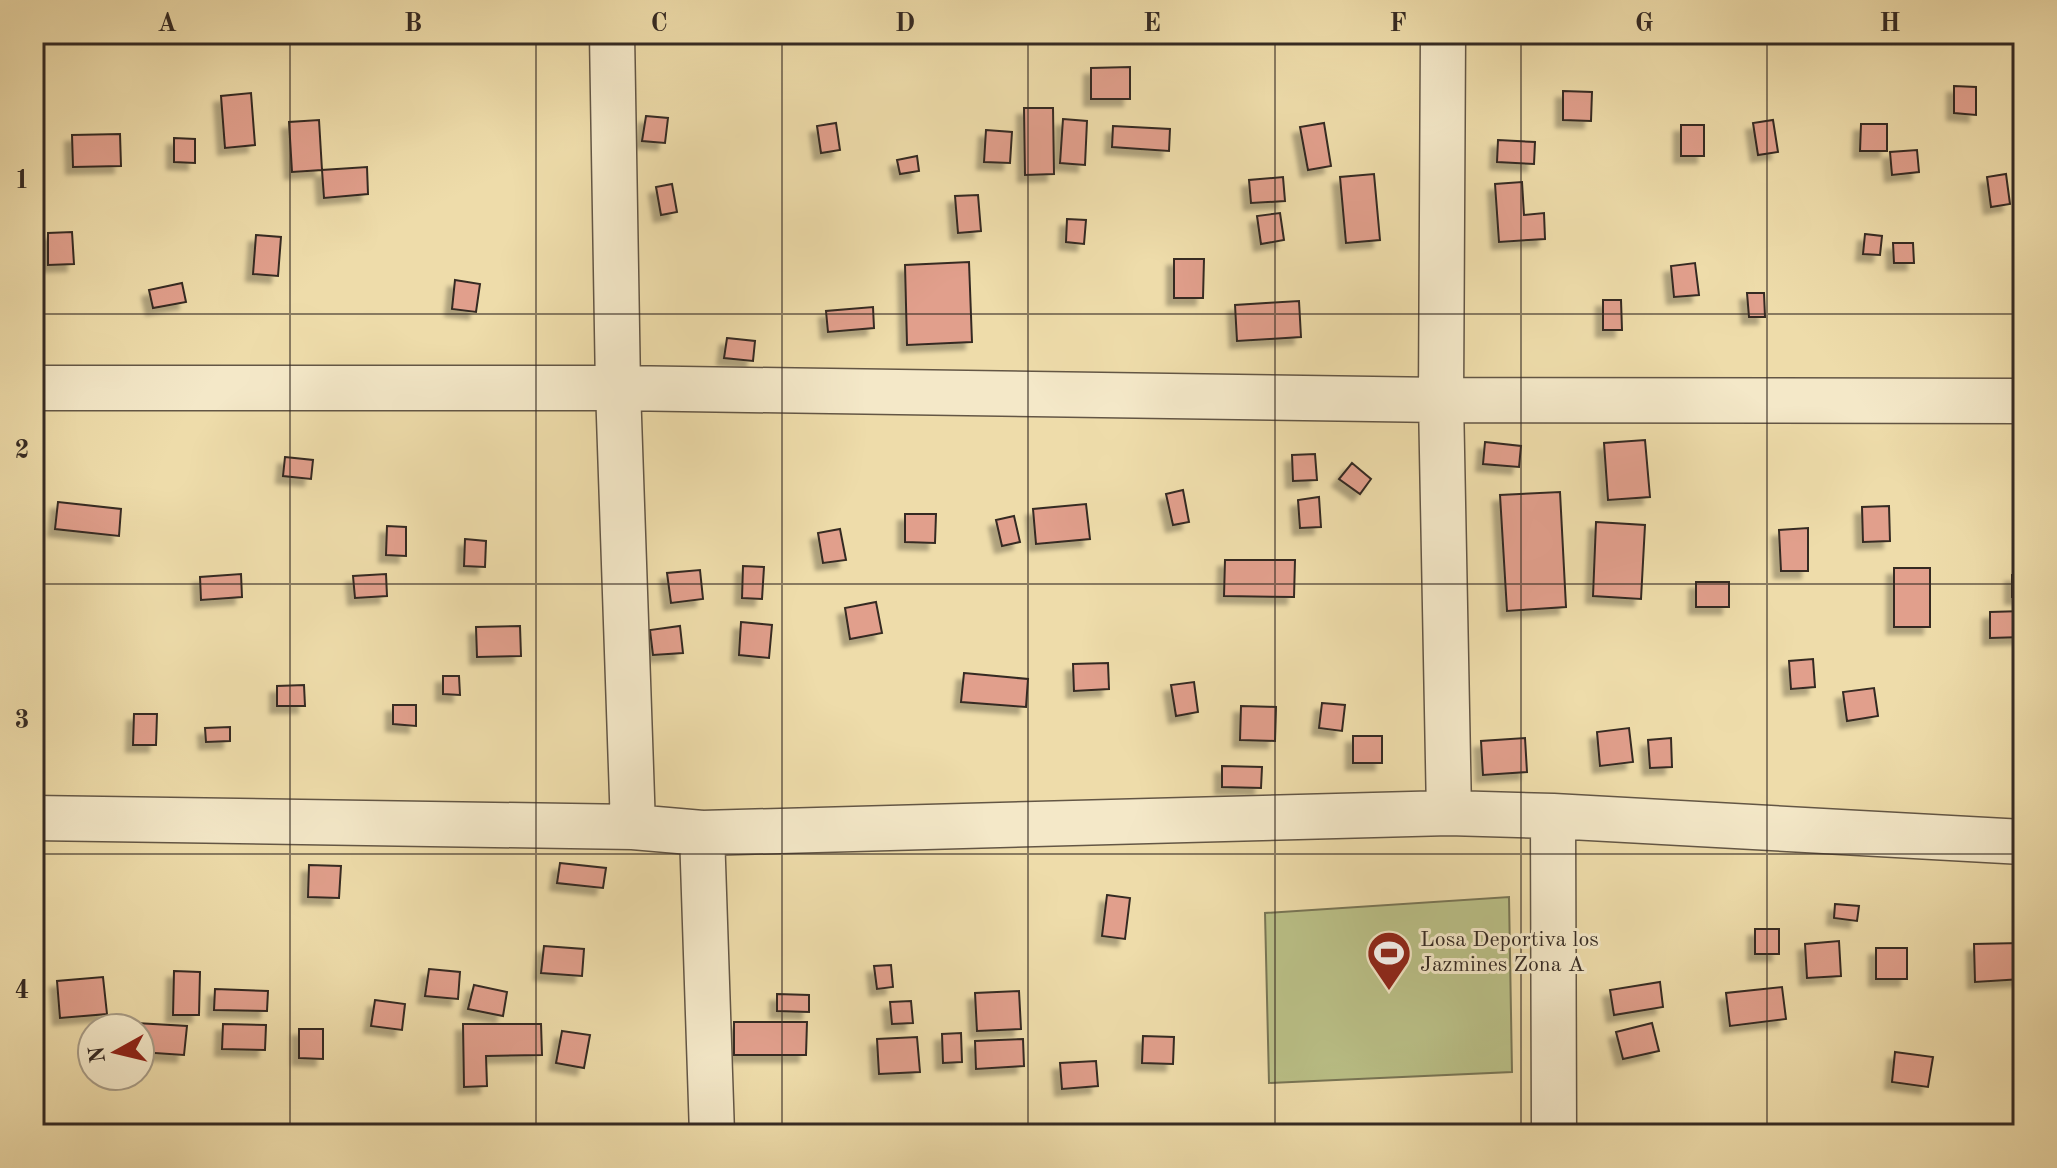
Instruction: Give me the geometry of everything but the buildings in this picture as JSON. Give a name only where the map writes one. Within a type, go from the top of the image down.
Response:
[{"type":"street","points":[[612,34],[618,388],[633,827]]},
{"type":"street","points":[[1443,34],[1441,400],[1449,813]]},
{"type":"street","points":[[34,388],[618,388],[1441,400],[2023,401]]},
{"type":"street","points":[[34,818],[633,827],[702,833],[1449,813],[2023,842]]},
{"type":"street","points":[[1553,816],[1554,1134]]},
{"type":"street","points":[[702,833],[712,1134]]},
{"type":"green space","name":"Losa Deportiva los Jazmines Zona A","points":[[1509,897],[1512,1072],[1269,1083],[1265,913]]},
{"type":"place","name":"Losa Deportiva los Jazmines Zona A","points":[[1389,992]]}]
